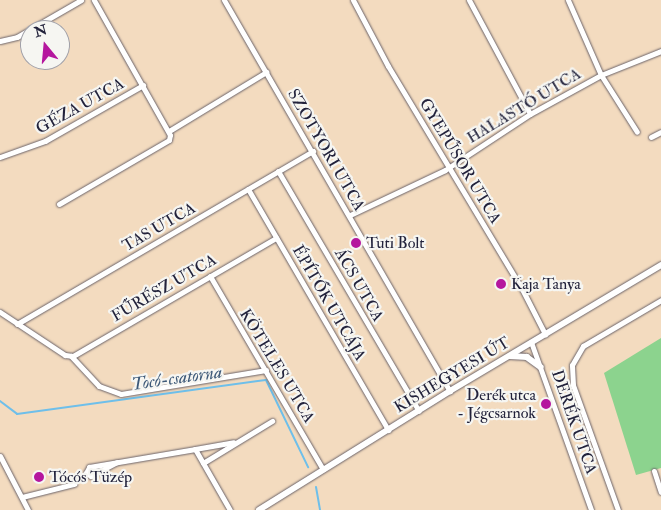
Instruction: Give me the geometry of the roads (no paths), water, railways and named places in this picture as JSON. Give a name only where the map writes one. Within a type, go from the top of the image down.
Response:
[{"type":"street","points":[[0,42],[18,37],[81,0]]},
{"type":"street","points":[[59,204],[169,140],[169,131],[94,0]]},
{"type":"street","name":"SZOTYORI UTCA","points":[[224,0],[450,390]]},
{"type":"street","name":"GYEPŰSOR UTCA","points":[[353,0],[388,66],[450,166],[522,289],[545,334]]},
{"type":"street","points":[[469,0],[530,114]]},
{"type":"street","points":[[568,0],[601,75],[637,132]]},
{"type":"street","name":"HALASTÓ UTCA","points":[[350,215],[450,166],[530,114],[601,75],[661,51]]},
{"type":"street","points":[[169,131],[266,72]]},
{"type":"street","name":"GÉZA UTCA","points":[[0,157],[45,141],[143,85]]},
{"type":"street","points":[[651,137],[661,132]]},
{"type":"street","name":"TAS UTCA","points":[[17,324],[313,151]]},
{"type":"street","name":"ÁCS UTCA","points":[[278,171],[418,411]]},
{"type":"street","name":"ÉPÍTŐK UTCÁJA","points":[[248,189],[388,430]]},
{"type":"street","name":"FŰRÉSZ UTCA","points":[[68,356],[276,238]]},
{"type":"street","name":"KISHEGYESI ÚT","points":[[259,510],[450,390],[661,265]]},
{"type":"street","name":"KÖTELES UTCA","points":[[210,276],[324,469]]},
{"type":"street","name":"DERÉK UTCA","points":[[618,510],[573,384],[572,365],[583,346],[661,300]]},
{"type":"street","points":[[0,312],[68,356],[99,386],[121,394],[266,370]]},
{"type":"street","name":"DERÉK UTCA","points":[[532,342],[592,510]]},
{"type":"street","points":[[508,356],[527,357],[541,367]]},
{"type":"street","points":[[203,463],[236,441],[272,421]]},
{"type":"street","points":[[117,462],[91,476],[86,473],[89,467],[117,462],[195,449],[236,441]]},
{"type":"street","points":[[214,445],[216,454]]},
{"type":"street","points":[[195,449],[230,510]]},
{"type":"street","points":[[0,456],[28,510]]},
{"type":"street","points":[[654,471],[661,492]]},
{"type":"street","points":[[22,497],[74,484]]},
{"type":"waterway","name":"Tocó-csatorna","points":[[0,401],[17,414],[266,380],[308,467]]},
{"type":"waterway","points":[[316,487],[320,510]]},
{"type":"place","name":"Tuti Bolt","points":[[356,243]]},
{"type":"place","name":"Kaja Tanya","points":[[501,284]]},
{"type":"place","name":"Derék utca - Jégcsarnok","points":[[546,404]]},
{"type":"place","name":"Tócós Tüzép","points":[[39,477]]}]
